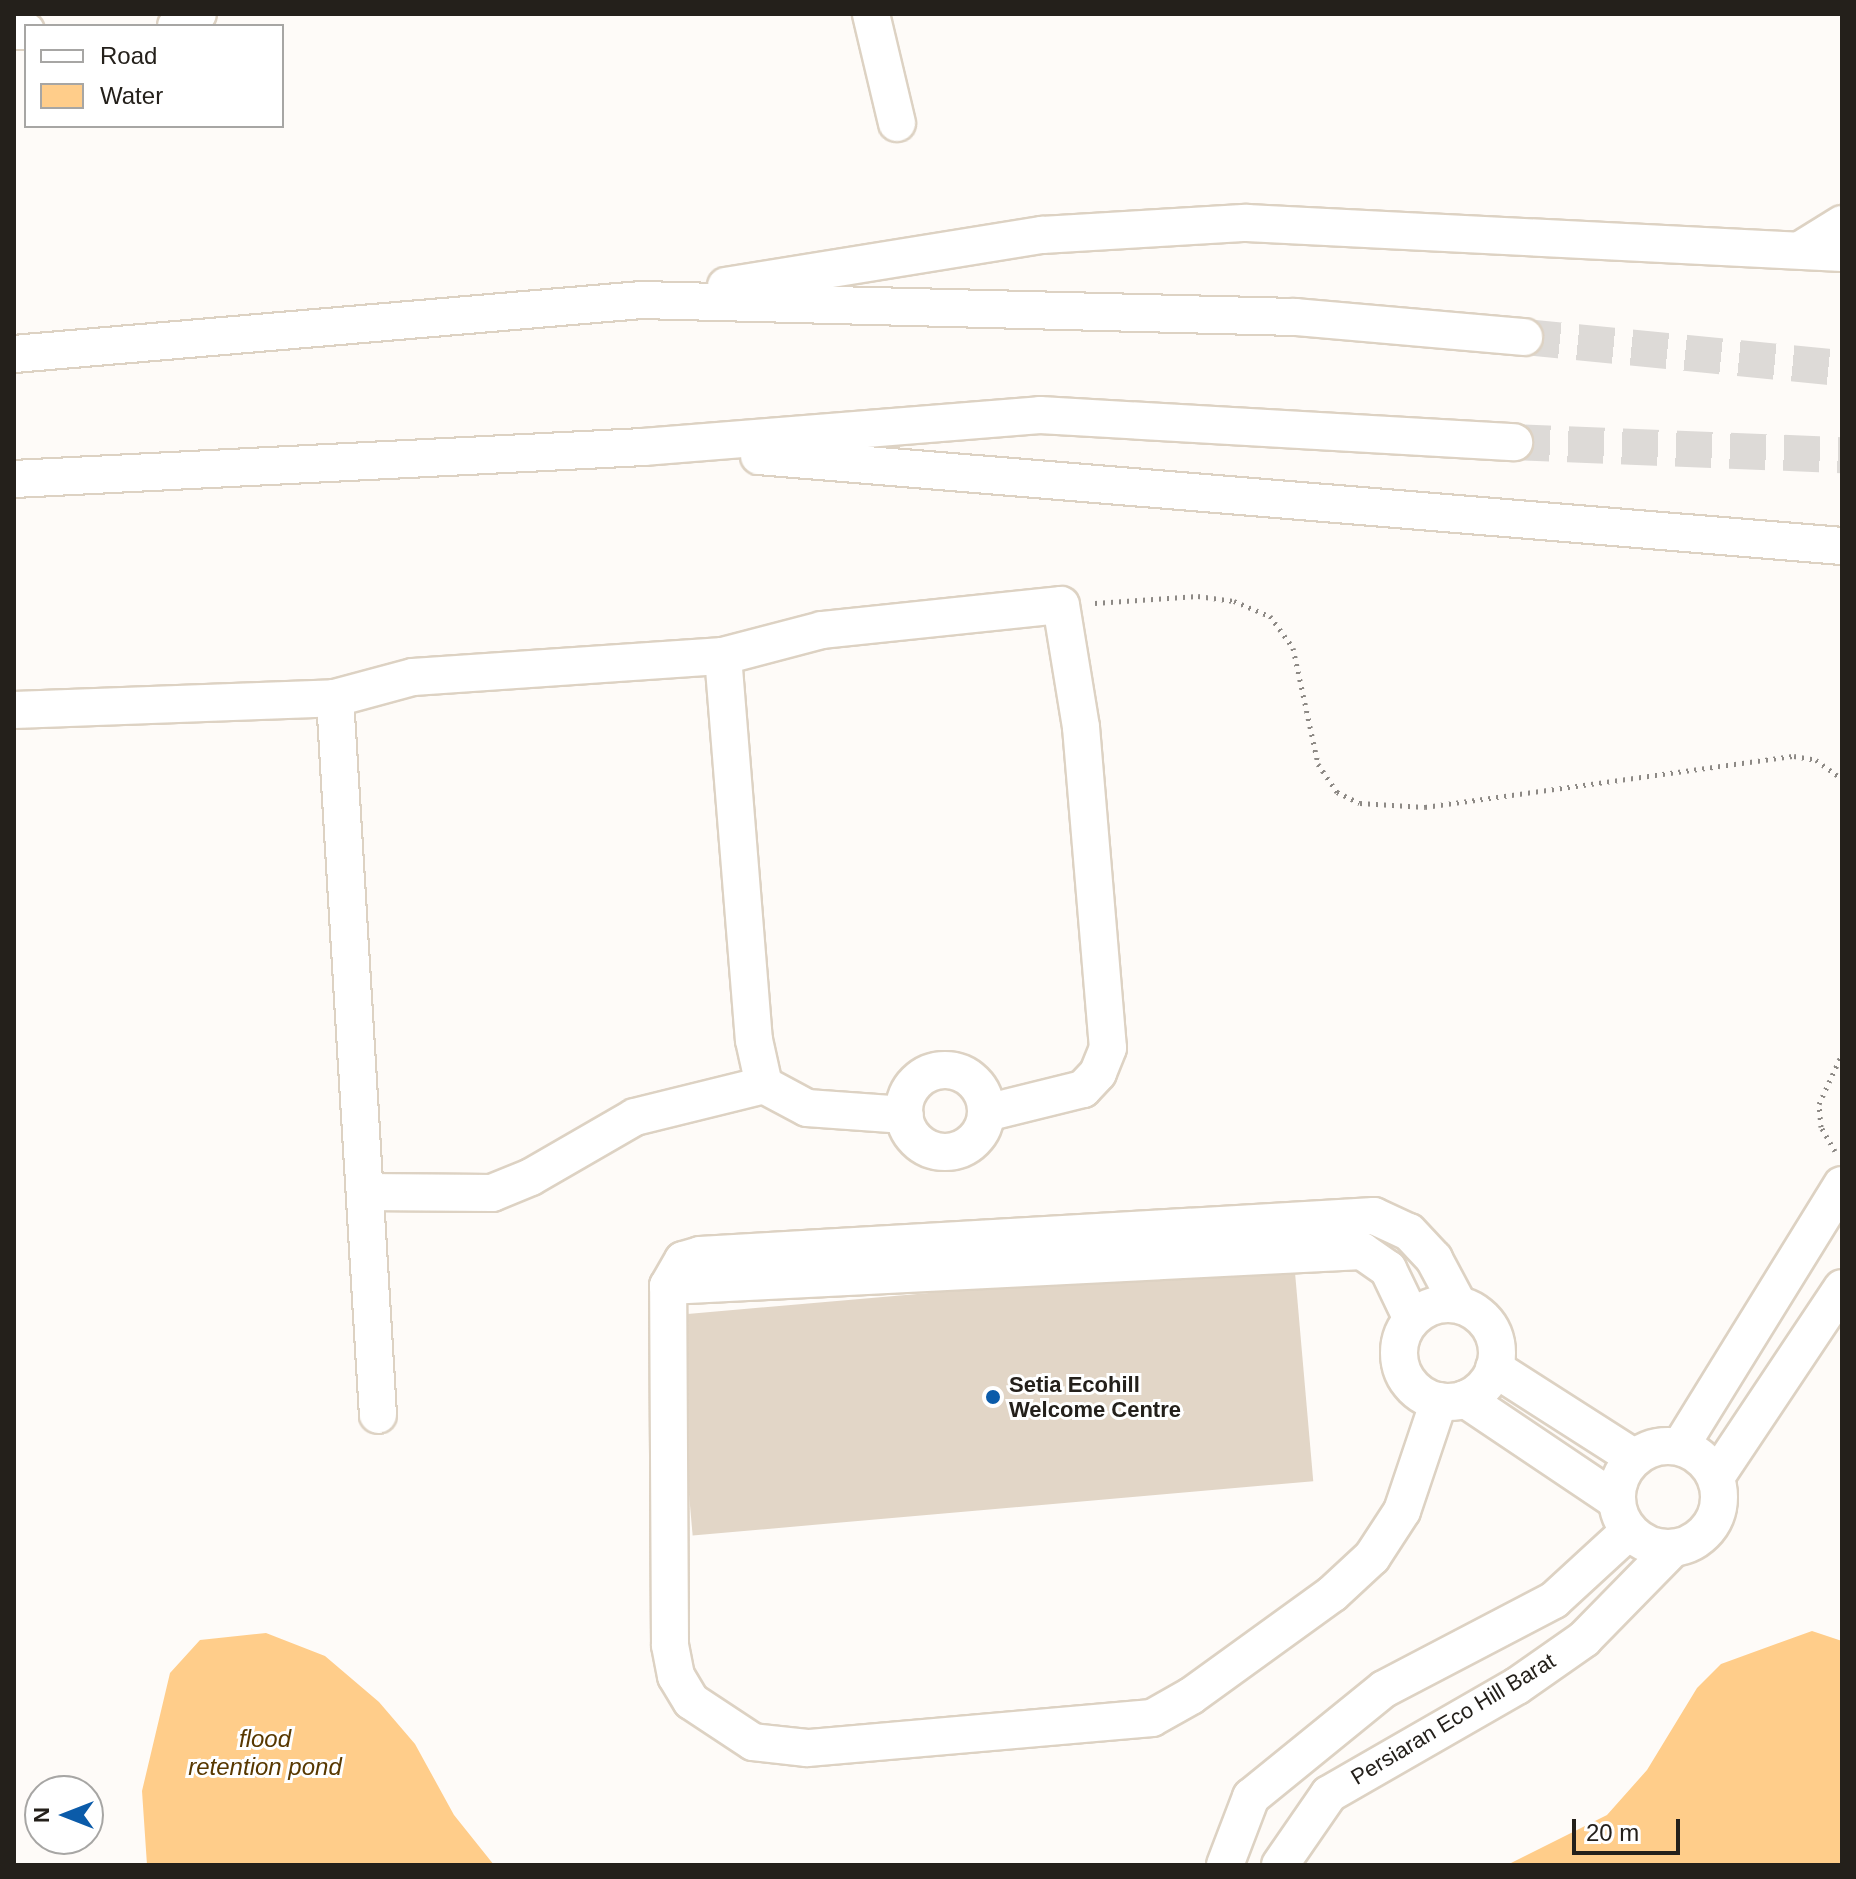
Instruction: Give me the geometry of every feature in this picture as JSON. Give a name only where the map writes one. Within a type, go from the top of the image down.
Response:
[{"type":"street","points":[[180,24],[198,14]]},
{"type":"street","points":[[871,14],[897,123]]},
{"type":"street","points":[[14,354],[641,300],[1042,235],[1247,223],[1842,253]]},
{"type":"street","points":[[1800,250],[1842,224]]},
{"type":"street","points":[[641,300],[1295,317],[1524,337]]},
{"type":"street","points":[[14,479],[643,447],[1040,415],[1514,442]]},
{"type":"street","points":[[643,447],[1842,546]]},
{"type":"street","points":[[14,710],[335,698],[413,677],[723,656],[822,630],[1061,605],[1081,727],[1108,1048],[1098,1073],[1083,1089],[986,1113]]},
{"type":"street","points":[[723,656],[752,1024],[764,1085]]},
{"type":"street","points":[[335,698],[378,1415]]},
{"type":"street","points":[[940,1070],[967,1077],[984,1099],[986,1113],[975,1139],[950,1153],[922,1147],[905,1115],[915,1083],[940,1070]]},
{"type":"street","points":[[365,1192],[492,1193],[531,1177],[635,1117],[764,1085],[807,1108],[905,1115]]},
{"type":"street","points":[[1680,1447],[1842,1185]]},
{"type":"street","points":[[1458,1304],[1434,1259],[1409,1232],[1374,1216],[700,1255],[683,1260],[668,1286],[670,1645],[676,1676],[691,1701],[753,1742],[807,1748],[1152,1718],[1191,1696],[1320,1603],[1372,1557],[1402,1511],[1452,1400],[1487,1382],[1494,1368],[1493,1335],[1473,1310],[1458,1304],[1425,1308],[1403,1331],[1399,1361],[1412,1387],[1452,1400],[1623,1516],[1641,1542],[1672,1549]]},
{"type":"street","points":[[668,1286],[1362,1251],[1388,1269],[1412,1319]]},
{"type":"street","points":[[1225,1865],[1251,1797],[1384,1689],[1554,1600],[1623,1516],[1624,1470],[1635,1458],[1648,1449],[1680,1447],[1701,1458],[1716,1477],[1842,1288]]},
{"type":"street","points":[[1494,1368],[1635,1458]]},
{"type":"street","name":"Persiaran Eco Hill Barat","points":[[1280,1865],[1329,1794],[1517,1686],[1584,1639],[1672,1549],[1688,1545],[1712,1525],[1718,1509],[1716,1477]]},
{"type":"path","points":[[1061,605],[1198,596],[1234,601],[1270,616],[1293,648],[1318,764],[1337,792],[1360,803],[1425,807],[1794,756],[1816,760],[1842,779]]},
{"type":"path","points":[[1842,1054],[1819,1104],[1821,1127],[1842,1162]]},
{"type":"water","points":[[1812,1631],[1842,1641],[1842,1865],[1507,1865],[1607,1815],[1647,1770],[1697,1688],[1721,1664]]},
{"type":"water","name":"flood retention pond","points":[[266,1633],[325,1656],[379,1702],[415,1744],[454,1815],[494,1865],[147,1865],[142,1791],[170,1673],[200,1640]]},
{"type":"building","name":"Setia Ecohill Welcome Centre","points":[[1294,1261],[1313,1481],[693,1535],[673,1315]]},
{"type":"tunnel","points":[[1524,337],[1842,368]]},
{"type":"tunnel","points":[[1514,442],[1842,455]]},
{"type":"place","name":"Setia Ecohill Welcome Centre","points":[[993,1397]]}]
